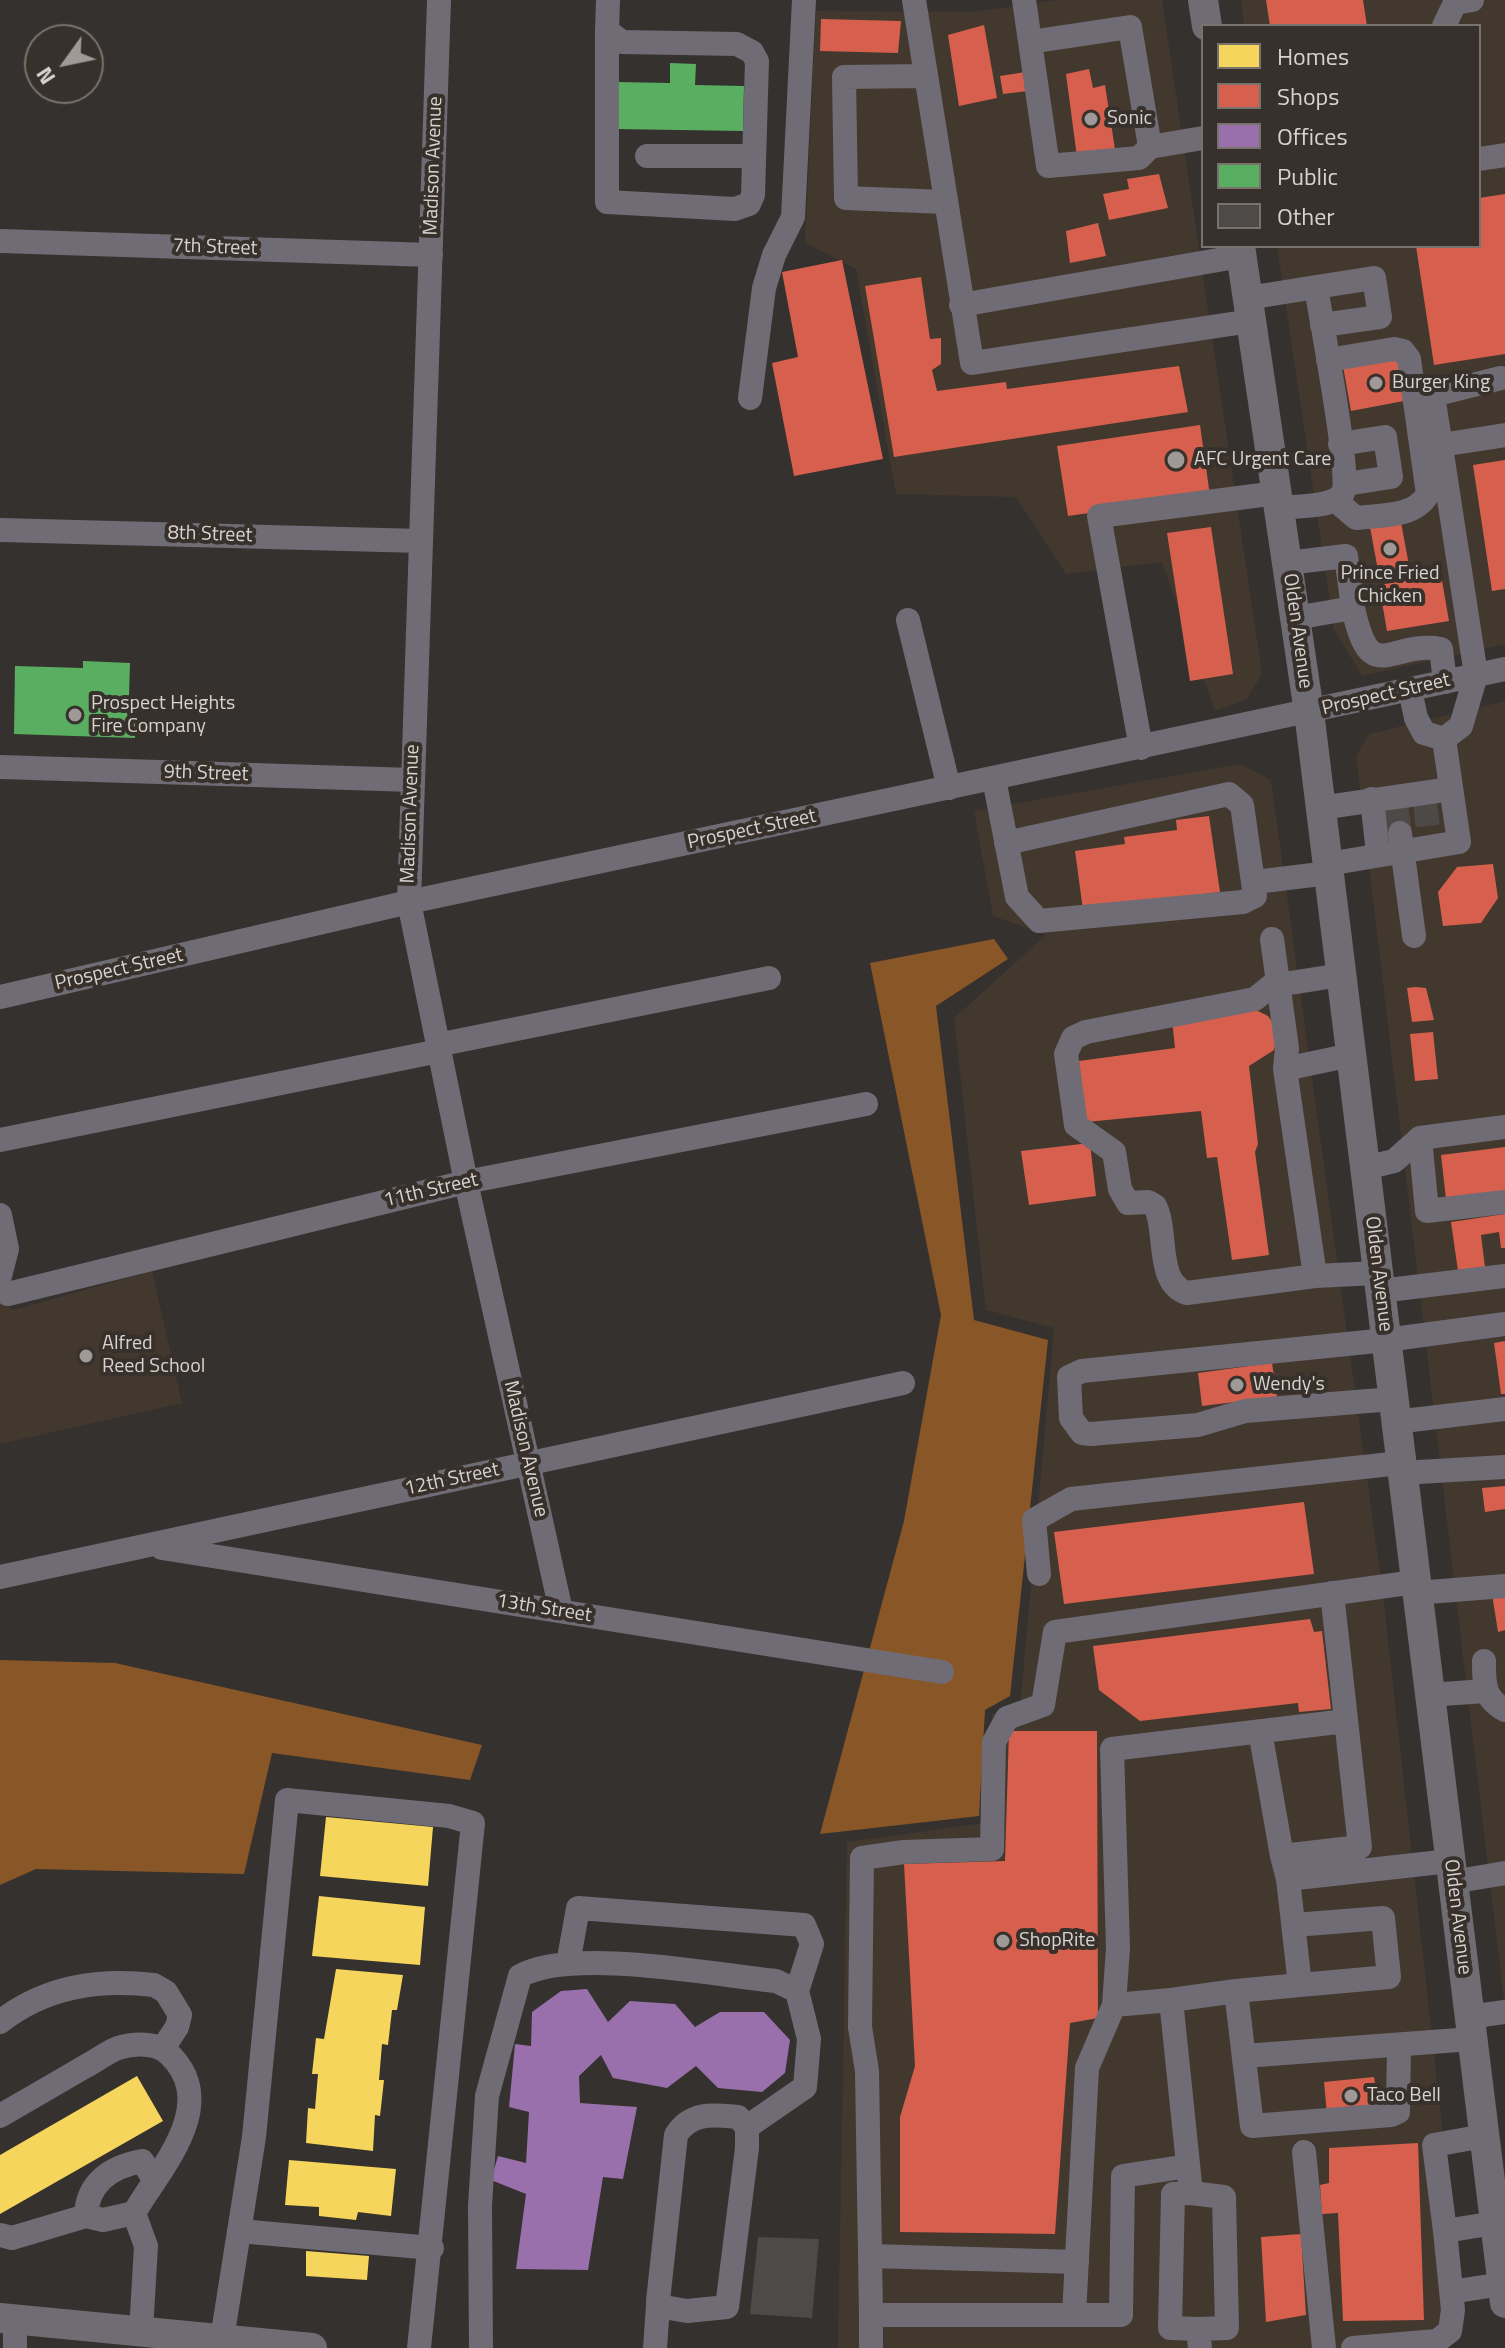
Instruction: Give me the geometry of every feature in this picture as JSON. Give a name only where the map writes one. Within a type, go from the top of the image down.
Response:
[{"type":"main road","points":[[1203,0],[1207,24]]},
{"type":"main road","name":"Olden Avenue","points":[[1240,251],[1309,712],[1470,2028],[1484,2136],[1497,2194],[1504,2293]]},
{"type":"main road","points":[[10,2328],[141,2331],[312,2348]]},
{"type":"street","name":"Madison Avenue","points":[[439,0],[409,902],[466,1182],[561,1611]]},
{"type":"street","points":[[607,31],[622,42],[737,44],[752,52],[757,61],[753,195],[742,208],[607,202],[605,75],[608,0]]},
{"type":"street","points":[[750,398],[764,288],[774,255],[793,217],[804,0]]},
{"type":"street","points":[[914,0],[972,363],[1249,310],[1316,287],[1374,278],[1380,317],[1322,325]]},
{"type":"street","points":[[1024,0],[1048,166],[1139,158],[1150,147],[1201,138]]},
{"type":"street","points":[[1445,24],[1455,3],[1472,0]]},
{"type":"street","points":[[1030,42],[1130,27],[1150,147]]},
{"type":"street","points":[[924,76],[844,77],[846,198],[945,202]]},
{"type":"street","points":[[1481,159],[1505,155]]},
{"type":"street","points":[[647,156],[754,156]]},
{"type":"street","name":"7th Street","points":[[0,241],[431,255]]},
{"type":"street","points":[[961,305],[1240,251]]},
{"type":"street","points":[[1316,287],[1340,444],[1340,492],[1356,518],[1413,510],[1422,505],[1428,494],[1409,359],[1403,351],[1394,349],[1328,360]]},
{"type":"street","points":[[1444,739],[1461,726],[1476,675],[1433,395],[1501,378]]},
{"type":"street","points":[[1340,444],[1420,432]]},
{"type":"street","points":[[1441,445],[1505,435]]},
{"type":"street","points":[[1141,748],[1099,516],[1340,492],[1391,477],[1385,437]]},
{"type":"street","name":"8th Street","points":[[0,530],[421,541]]},
{"type":"street","points":[[1287,563],[1346,556],[1361,642],[1371,653],[1385,656],[1441,649],[1445,682]]},
{"type":"street","points":[[1295,618],[1353,608]]},
{"type":"street","points":[[908,620],[949,788]]},
{"type":"street","name":"Prospect Street","points":[[0,997],[409,902],[1505,669]]},
{"type":"street","points":[[1410,690],[1416,718],[1424,733],[1444,739]]},
{"type":"street","points":[[1255,882],[1328,869],[1394,846],[1430,838],[1459,842],[1444,739]]},
{"type":"street","name":"9th Street","points":[[0,767],[413,780]]},
{"type":"street","points":[[994,779],[1006,843],[1017,897],[1039,921],[1243,902],[1255,896],[1242,805],[1229,794],[1006,843]]},
{"type":"street","points":[[1320,808],[1424,797],[1451,789]]},
{"type":"street","points":[[1388,800],[1394,846],[1414,936]]},
{"type":"street","points":[[1272,939],[1287,1048],[1285,1069],[1315,1276]]},
{"type":"street","points":[[1341,975],[1271,986],[1255,999],[1164,1014],[1086,1032],[1073,1038],[1066,1054],[1076,1125],[1114,1152],[1120,1189],[1128,1203],[1148,1202],[1155,1206],[1169,1275],[1179,1291],[1187,1293],[1315,1276],[1378,1282],[1505,1276]]},
{"type":"street","points":[[0,1140],[769,978]]},
{"type":"street","points":[[1285,1069],[1351,1055]]},
{"type":"street","name":"11th Street","points":[[0,1289],[8,1294],[466,1182],[866,1104]]},
{"type":"street","points":[[1365,1168],[1394,1161],[1420,1138],[1505,1127]]},
{"type":"street","points":[[1420,1138],[1427,1211],[1505,1202]]},
{"type":"street","points":[[0,1215],[7,1249],[0,1276]]},
{"type":"street","points":[[1505,1324],[1386,1340],[1082,1371],[1069,1377],[1071,1418],[1082,1433],[1091,1434],[1198,1425],[1245,1411],[1505,1409]]},
{"type":"street","name":"12th Street","points":[[0,1577],[903,1383]]},
{"type":"street","points":[[1039,1574],[1034,1520],[1071,1499],[1401,1468],[1505,1467]]},
{"type":"street","name":"13th Street","points":[[145,1546],[942,1672]]},
{"type":"street","points":[[871,2348],[867,2071],[860,2027],[862,1858],[992,1849],[994,1742],[1007,1718],[1043,1705],[1055,1632],[1332,1593],[1505,1586]]},
{"type":"street","points":[[1285,1867],[1360,1847],[1332,1593]]},
{"type":"street","points":[[1484,1661],[1485,1691],[1495,1704],[1505,1710]]},
{"type":"street","points":[[1429,1695],[1485,1691]]},
{"type":"street","points":[[1074,2315],[1087,2068],[1114,2005],[1118,1948],[1112,1749],[1346,1721]]},
{"type":"street","points":[[1260,1731],[1285,1867],[1300,1985]]},
{"type":"street","points":[[222,2339],[254,2137],[287,1800],[449,1816],[473,1823],[432,2248],[419,2348]]},
{"type":"street","points":[[1285,1867],[1505,1873]]},
{"type":"street","points":[[568,1964],[578,1908],[804,1925],[812,1944],[797,1991],[809,2039],[805,2087],[747,2127]]},
{"type":"street","points":[[1114,2005],[1389,1977],[1383,1918],[1294,1925]]},
{"type":"street","points":[[481,2348],[480,2206],[487,2096],[520,1976],[532,1970],[568,1964],[638,1967],[776,1981],[797,1991]]},
{"type":"street","points":[[0,2022],[42,1996],[69,1987],[154,1985],[166,1992],[180,2015],[177,2027],[163,2048]]},
{"type":"street","points":[[1236,1991],[1252,2126],[1398,2112],[1399,2045]]},
{"type":"street","points":[[1171,2000],[1191,2193]]},
{"type":"street","points":[[1244,2056],[1399,2045],[1470,2028],[1505,2012]]},
{"type":"street","points":[[0,2116],[117,2048],[144,2045],[163,2048],[177,2061],[186,2081],[191,2108],[183,2133],[134,2213],[103,2220],[86,2216],[12,2238],[0,2235]]},
{"type":"street","points":[[655,2348],[658,2306],[676,2135],[691,2119],[709,2114],[738,2117],[747,2127],[727,2307],[687,2311],[658,2306]]},
{"type":"street","points":[[1353,2348],[1437,2341],[1450,2331],[1451,2292],[1434,2145],[1484,2136]]},
{"type":"street","points":[[1304,2152],[1324,2348]]},
{"type":"street","points":[[86,2216],[86,2200],[94,2184],[124,2164],[142,2161],[154,2179]]},
{"type":"street","points":[[1083,2181],[1188,2166]]},
{"type":"street","points":[[871,2315],[1121,2315],[1123,2176]]},
{"type":"street","points":[[1191,2193],[1224,2197],[1227,2328],[1199,2338],[1170,2328],[1173,2194],[1191,2193]]},
{"type":"street","points":[[1445,2231],[1497,2194]]},
{"type":"street","points":[[134,2213],[146,2246],[141,2331]]},
{"type":"street","points":[[239,2231],[432,2248]]},
{"type":"street","points":[[870,2256],[1077,2262]]},
{"type":"street","points":[[1451,2292],[1504,2293]]},
{"type":"shaded area","points":[[1057,0],[1162,0],[1262,674],[1246,700],[1215,711],[1162,562],[1066,574],[1016,497],[896,494],[856,269],[805,243],[816,11],[974,12]]},
{"type":"shaded area","points":[[1241,0],[1505,0],[1505,644],[1362,676],[1334,629],[1277,248],[1481,248],[1481,24],[1244,24]]},
{"type":"shaded area","points":[[1505,701],[1505,2009],[1356,756],[1369,734]]},
{"type":"shaded area","points":[[1240,764],[1271,780],[1383,1595],[1464,2325],[1438,2348],[838,2348],[847,1842],[986,1823],[992,1714],[1020,1708],[1054,1328],[986,1310],[954,1018],[1046,935],[993,916],[974,811]]},
{"type":"shaded area","points":[[994,939],[1008,959],[936,1006],[974,1320],[1048,1340],[1010,1696],[985,1710],[979,1816],[820,1834],[904,1521],[941,1315],[870,963]]},
{"type":"shaded area","name":"Alfred Reed School","points":[[152,1271],[182,1403],[0,1444],[0,1303],[14,1310]]},
{"type":"shaded area","points":[[0,1660],[115,1663],[482,1745],[470,1780],[272,1753],[244,1874],[36,1869],[0,1885]]},
{"type":"building: Homes","points":[[326,1817],[433,1827],[428,1886],[320,1876]]},
{"type":"building: Homes","points":[[319,1896],[425,1907],[420,1965],[312,1956]]},
{"type":"building: Homes","points":[[336,1969],[403,1975],[397,2010],[392,2010],[388,2045],[382,2044],[379,2080],[384,2080],[380,2116],[375,2115],[373,2151],[306,2143],[308,2108],[315,2109],[318,2074],[312,2074],[316,2038],[324,2039]]},
{"type":"building: Homes","points":[[137,2076],[163,2121],[0,2214],[0,2155]]},
{"type":"building: Homes","points":[[289,2160],[396,2169],[391,2216],[358,2212],[356,2220],[319,2216],[319,2207],[285,2205]]},
{"type":"building: Homes","points":[[306,2251],[369,2256],[367,2280],[306,2276]]},
{"type":"building: Shops","points":[[1266,0],[1363,0],[1367,24],[1270,24]]},
{"type":"building: Shops","points":[[821,19],[901,21],[898,53],[820,51]]},
{"type":"building: Shops","points":[[984,25],[997,98],[959,106],[948,35]]},
{"type":"building: Shops","name":"Sonic","points":[[1089,69],[1093,88],[1105,85],[1115,149],[1077,157],[1066,74]]},
{"type":"building: Shops","points":[[1032,71],[1036,90],[1003,94],[1000,76]]},
{"type":"building: Shops","points":[[1159,174],[1168,208],[1109,220],[1103,194],[1129,189],[1127,179]]},
{"type":"building: Shops","points":[[1505,194],[1505,354],[1434,365],[1416,248],[1481,248],[1481,198]]},
{"type":"building: Shops","points":[[1098,223],[1106,256],[1070,263],[1066,231]]},
{"type":"building: Shops","points":[[842,260],[883,459],[794,476],[772,363],[798,357],[782,272]]},
{"type":"building: Shops","points":[[921,277],[930,339],[941,338],[941,364],[932,370],[937,391],[1006,382],[1007,389],[1179,366],[1188,412],[894,457],[865,286]]},
{"type":"building: Shops","name":"Burger King","points":[[1400,355],[1409,400],[1351,411],[1343,366]]},
{"type":"building: Shops","points":[[1200,425],[1210,496],[1068,516],[1057,446]]},
{"type":"building: Shops","points":[[1505,460],[1505,589],[1492,591],[1473,465]]},
{"type":"building: Shops","name":"Prince Fried Chicken","points":[[1401,522],[1410,571],[1379,576],[1370,527]]},
{"type":"building: Shops","points":[[1211,527],[1233,674],[1190,681],[1167,533]]},
{"type":"building: Shops","points":[[1441,575],[1449,621],[1387,631],[1379,585]]},
{"type":"building: Shops","points":[[1209,816],[1220,892],[1083,910],[1075,851],[1125,844],[1124,837],[1177,830],[1176,820]]},
{"type":"building: Shops","points":[[1493,864],[1498,898],[1481,923],[1443,926],[1438,892],[1457,867]]},
{"type":"building: Shops","points":[[1407,988],[1426,988],[1434,1020],[1412,1022]]},
{"type":"building: Shops","points":[[1256,1010],[1268,1016],[1276,1027],[1277,1038],[1274,1050],[1249,1066],[1258,1144],[1255,1152],[1269,1255],[1232,1260],[1217,1157],[1207,1158],[1201,1111],[1086,1122],[1079,1061],[1175,1048],[1172,1020]]},
{"type":"building: Shops","points":[[1433,1032],[1438,1079],[1415,1081],[1410,1034]]},
{"type":"building: Shops","points":[[1090,1143],[1096,1196],[1029,1205],[1021,1151]]},
{"type":"building: Shops","points":[[1505,1147],[1505,1192],[1446,1199],[1441,1155]]},
{"type":"building: Shops","points":[[1505,1214],[1505,1248],[1501,1248],[1499,1232],[1481,1235],[1485,1267],[1458,1271],[1451,1222]]},
{"type":"building: Shops","points":[[1505,1341],[1505,1394],[1501,1394],[1494,1343]]},
{"type":"building: Shops","name":"Wendy's","points":[[1272,1363],[1277,1397],[1202,1406],[1198,1373]]},
{"type":"building: Shops","points":[[1505,1486],[1505,1509],[1485,1512],[1482,1488]]},
{"type":"building: Shops","points":[[1304,1502],[1314,1574],[1064,1604],[1054,1532]]},
{"type":"building: Shops","points":[[1505,1592],[1505,1630],[1498,1632],[1492,1594]]},
{"type":"building: Shops","points":[[1310,1619],[1314,1632],[1322,1631],[1331,1709],[1299,1712],[1298,1703],[1140,1721],[1099,1690],[1093,1646]]},
{"type":"building: Shops","name":"ShopRite","points":[[1009,1731],[1097,1731],[1098,2018],[1070,2023],[1055,2234],[900,2232],[900,2117],[915,2066],[904,1864],[1005,1861]]},
{"type":"building: Shops","name":"Taco Bell","points":[[1374,2077],[1379,2109],[1327,2115],[1324,2082]]},
{"type":"building: Shops","points":[[1418,2143],[1424,2320],[1343,2321],[1338,2213],[1322,2214],[1320,2185],[1329,2183],[1329,2148]]},
{"type":"building: Shops","points":[[1301,2234],[1306,2315],[1266,2322],[1261,2237]]},
{"type":"building: Offices","points":[[587,1989],[608,2022],[630,2001],[675,2004],[695,2027],[720,2012],[764,2012],[790,2040],[785,2073],[762,2092],[718,2088],[696,2066],[667,2088],[613,2078],[601,2055],[579,2076],[580,2103],[637,2107],[623,2179],[603,2177],[588,2270],[516,2269],[526,2194],[491,2180],[498,2156],[526,2163],[529,2112],[509,2107],[515,2044],[531,2046],[532,2012],[561,1991]]},
{"type":"building: Public","points":[[670,63],[696,64],[695,85],[744,86],[743,131],[615,129],[616,82],[670,83]]},
{"type":"building: Public","name":"Prospect Heights Fire Company","points":[[83,661],[130,663],[129,697],[136,697],[135,738],[14,734],[15,666],[83,668]]},
{"type":"building: Other","points":[[758,2237],[819,2239],[812,2318],[750,2314]]},
{"type":"tunnel","points":[[1425,802],[1428,829]]},
{"type":"tunnel","points":[[1396,805],[1400,833]]},
{"type":"place","name":"Sonic","points":[[1091,119]]},
{"type":"place","name":"Burger King","points":[[1376,383]]},
{"type":"place","name":"AFC Urgent Care","points":[[1176,460]]},
{"type":"place","name":"Prince Fried Chicken","points":[[1390,549]]},
{"type":"place","name":"Prospect Heights Fire Company","points":[[75,715]]},
{"type":"place","name":"Alfred Reed School","points":[[86,1356]]},
{"type":"place","name":"Wendy's","points":[[1237,1385]]},
{"type":"place","name":"ShopRite","points":[[1003,1941]]},
{"type":"place","name":"Taco Bell","points":[[1351,2096]]}]
